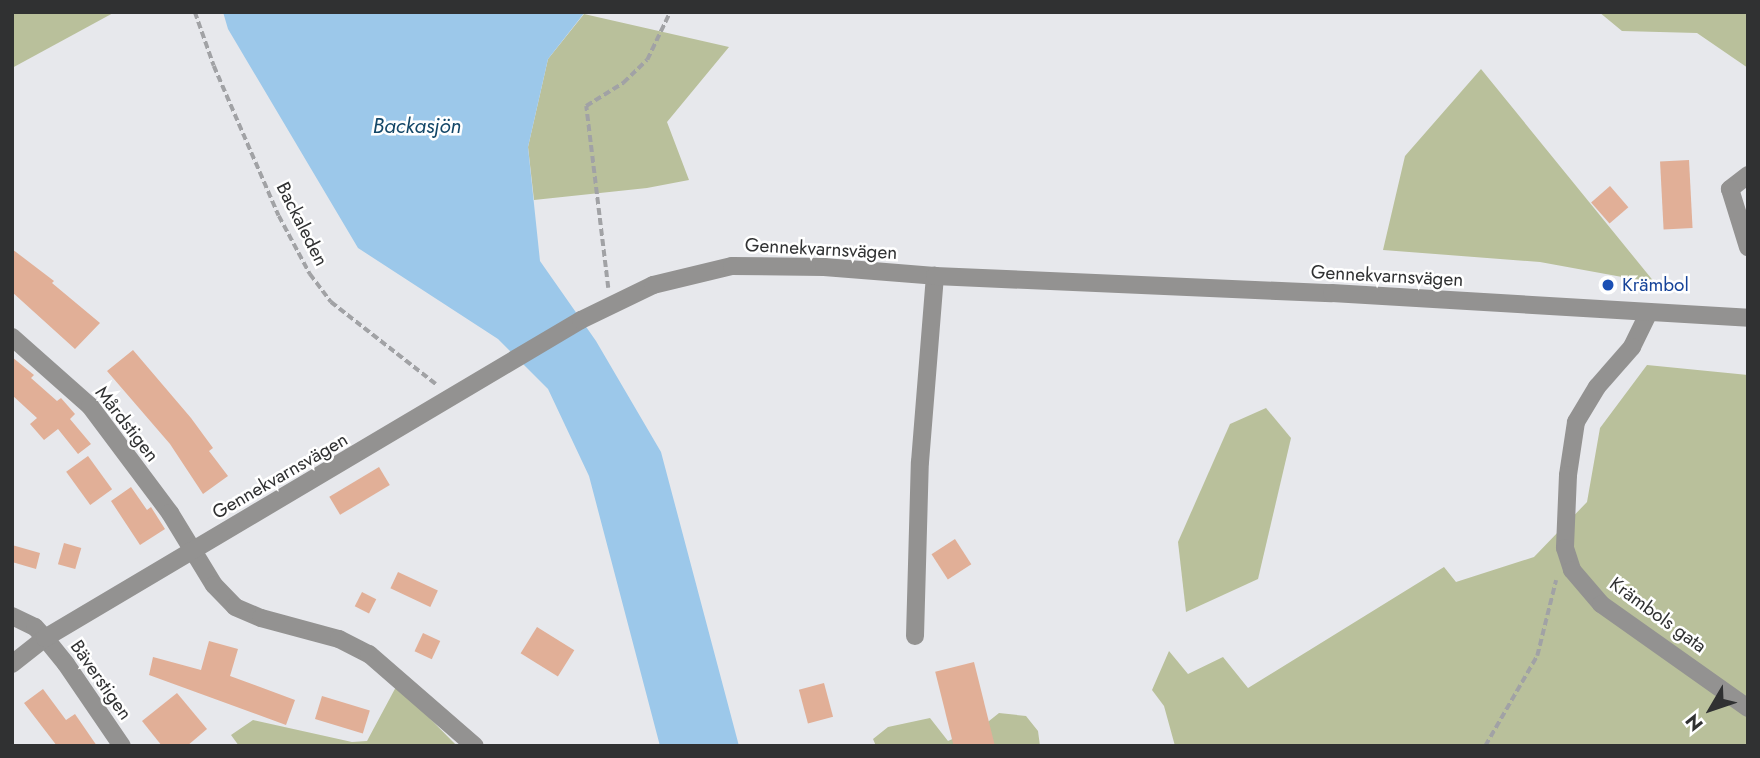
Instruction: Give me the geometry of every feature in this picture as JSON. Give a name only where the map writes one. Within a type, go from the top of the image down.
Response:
[{"type":"street","points":[[1748,175],[1730,189],[1748,247]]},
{"type":"street","name":"Gennekvarnsvägen","points":[[12,664],[45,638],[509,366],[581,320],[653,285],[732,266],[824,267],[935,276],[1332,293],[1748,318]]},
{"type":"street","points":[[915,636],[920,462],[935,276]]},
{"type":"street","name":"Krämbols gata","points":[[1649,312],[1632,347],[1597,387],[1576,422],[1568,475],[1565,548],[1572,570],[1601,604],[1748,708]]},
{"type":"street","name":"Mårdstigen","points":[[12,337],[90,406],[170,513],[214,585],[235,607],[339,639],[369,654],[475,746]]},
{"type":"street","name":"Bäverstigen","points":[[12,617],[35,627],[45,638],[122,746]]},
{"type":"path","name":"Backaleden","points":[[195,12],[214,66],[279,216],[310,274],[331,302],[454,398]]},
{"type":"path","points":[[610,306],[586,106],[623,83],[647,60],[670,12]]},
{"type":"path","points":[[1485,746],[1537,656],[1555,583],[1568,556]]},
{"type":"green space","points":[[12,12],[115,12],[12,68]]},
{"type":"green space","points":[[1599,12],[1748,12],[1748,68],[1697,33],[1622,31]]},
{"type":"green space","points":[[584,14],[729,47],[667,122],[689,180],[647,188],[534,200],[528,147],[548,59]]},
{"type":"green space","points":[[1481,69],[1655,283],[1540,262],[1383,250],[1405,156]]},
{"type":"green space","points":[[1647,365],[1748,375],[1748,746],[1175,746],[1164,706],[1152,690],[1169,651],[1188,674],[1223,657],[1248,688],[1444,567],[1456,582],[1534,557],[1587,502],[1600,428]]},
{"type":"green space","points":[[1266,408],[1291,438],[1258,579],[1186,612],[1178,542],[1230,424]]},
{"type":"green space","points":[[397,685],[457,746],[239,746],[231,735],[253,720],[352,742],[367,741]]},
{"type":"green space","points":[[999,713],[1026,716],[1038,731],[1040,746],[876,746],[873,739],[888,727],[930,718],[948,741],[984,725]]},
{"type":"water","name":"Backasjön","points":[[223,12],[585,12],[548,59],[528,147],[540,261],[596,341],[661,452],[739,746],[660,746],[589,476],[548,389],[498,339],[358,248],[228,29]]},
{"type":"building","points":[[1689,160],[1693,228],[1664,229],[1660,162]]},
{"type":"building","points":[[1610,186],[1628,207],[1610,224],[1591,202]]},
{"type":"building","points":[[12,249],[54,281],[52,283],[100,323],[75,349],[12,292]]},
{"type":"building","points":[[133,350],[191,418],[213,448],[209,451],[228,476],[203,494],[170,444],[107,371]]},
{"type":"building","points":[[12,357],[34,375],[31,378],[57,401],[61,398],[75,414],[70,419],[91,444],[78,454],[58,429],[44,440],[30,424],[37,418],[12,395]]},
{"type":"building","points":[[88,456],[112,489],[90,505],[66,472]]},
{"type":"building","points":[[379,467],[390,485],[340,515],[329,497]]},
{"type":"building","points":[[131,487],[147,510],[151,507],[165,529],[140,545],[111,501]]},
{"type":"building","points":[[955,539],[971,564],[948,579],[932,554]]},
{"type":"building","points":[[64,543],[81,548],[75,569],[58,564]]},
{"type":"building","points":[[12,545],[40,553],[36,569],[12,562]]},
{"type":"building","points":[[398,572],[438,591],[430,607],[390,588]]},
{"type":"building","points":[[362,592],[376,599],[369,614],[355,606]]},
{"type":"building","points":[[537,627],[574,650],[558,677],[521,653]]},
{"type":"building","points":[[423,633],[440,641],[432,659],[415,651]]},
{"type":"building","points":[[209,641],[238,649],[230,676],[295,700],[286,725],[149,675],[153,657],[201,670]]},
{"type":"building","points":[[974,662],[995,744],[954,746],[935,672]]},
{"type":"building","points":[[824,683],[833,717],[808,724],[799,690]]},
{"type":"building","points":[[43,689],[66,720],[75,714],[97,746],[57,746],[24,703]]},
{"type":"building","points":[[177,693],[207,729],[187,746],[162,746],[142,721]]},
{"type":"building","points":[[322,696],[370,711],[363,734],[315,719]]},
{"type":"place","name":"Krämbol","points":[[1608,285]]}]
